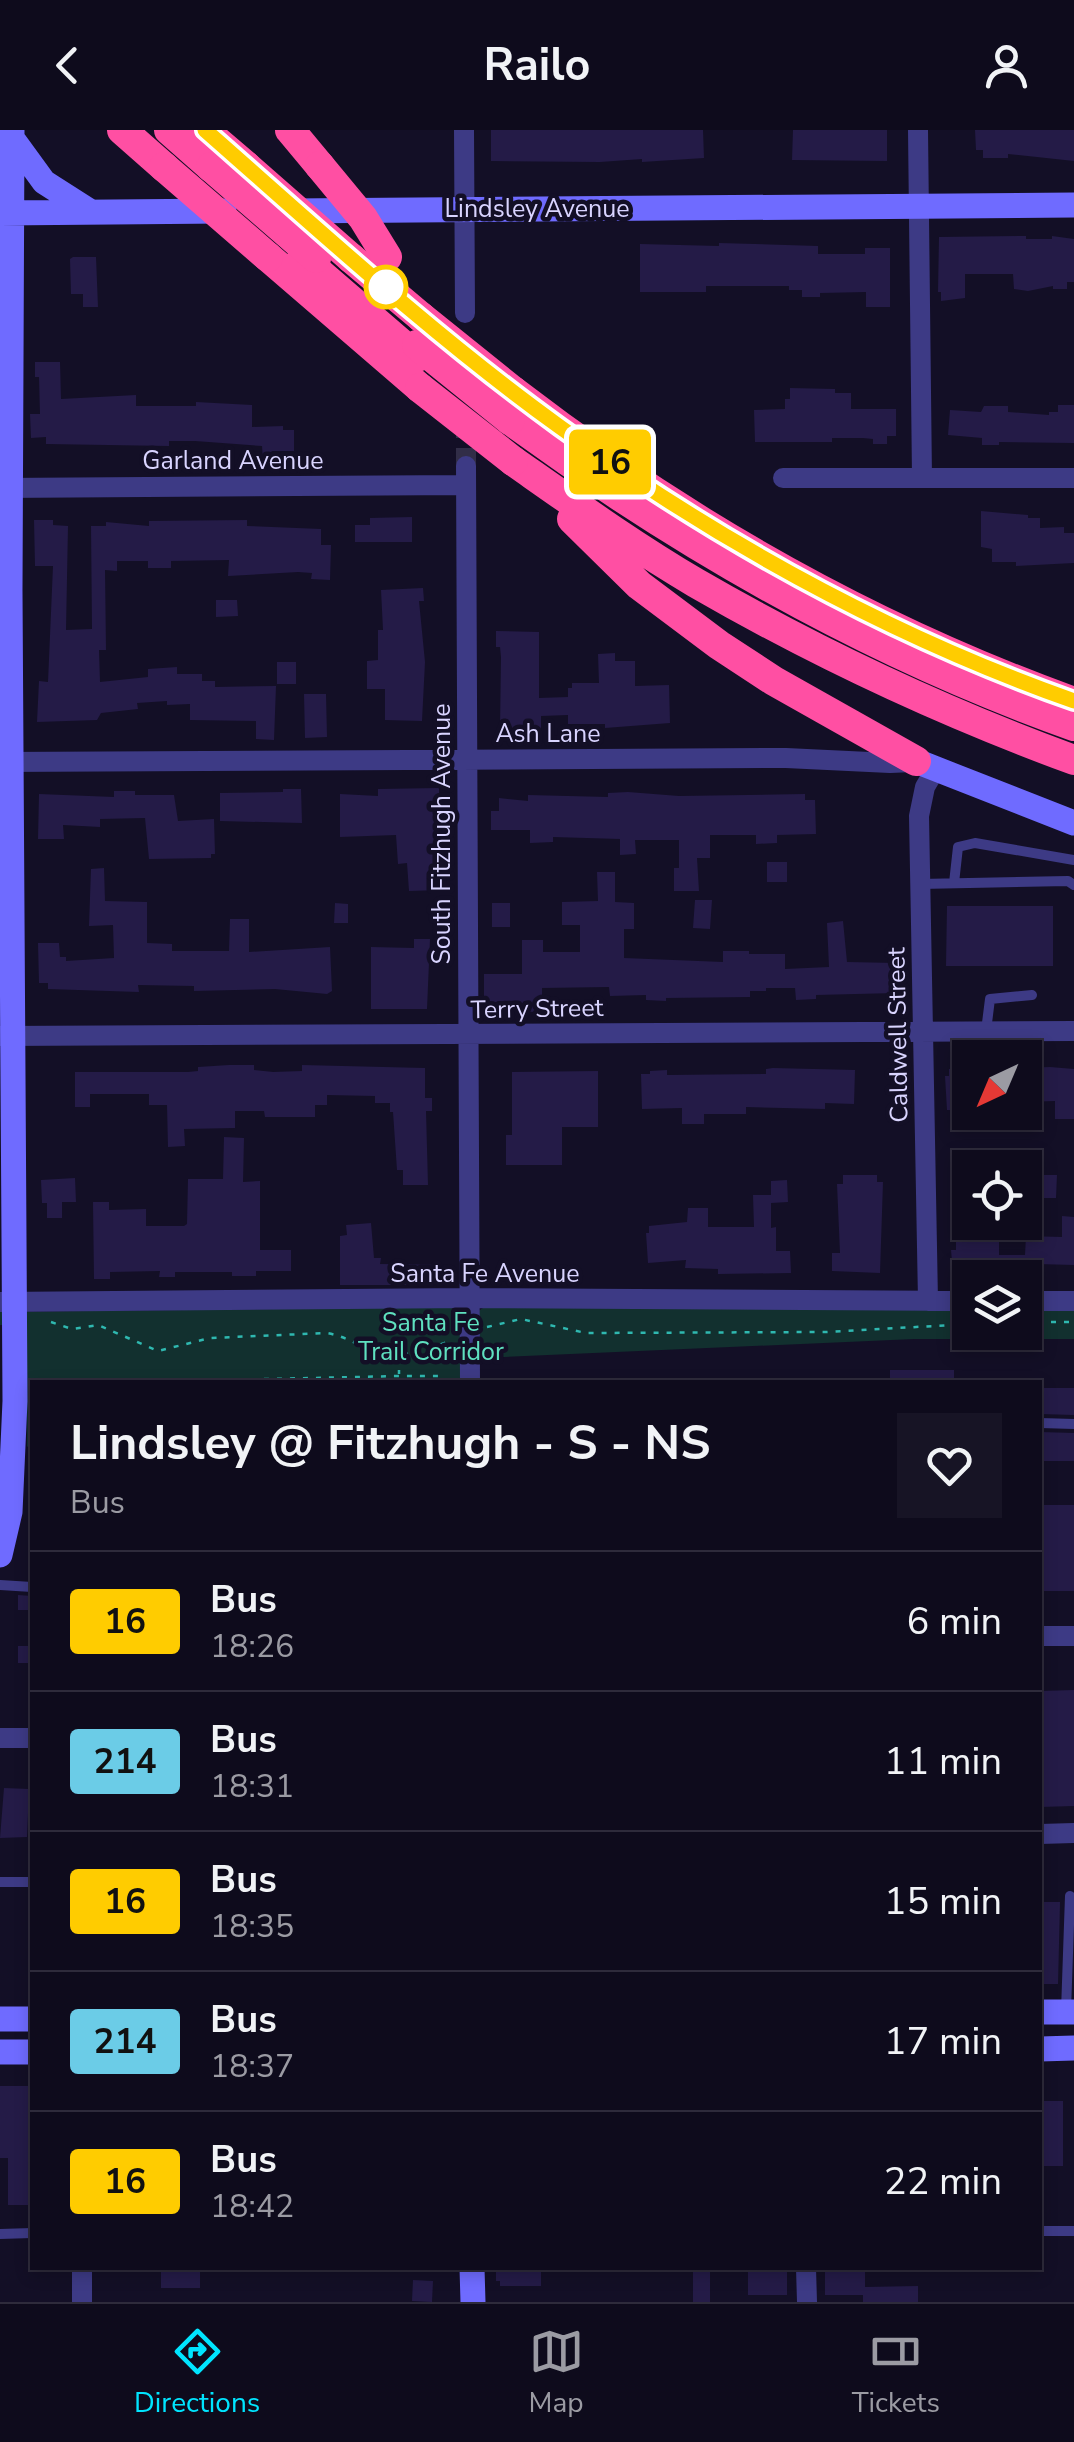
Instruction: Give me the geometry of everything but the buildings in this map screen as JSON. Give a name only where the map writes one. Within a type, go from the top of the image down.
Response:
[{"type":"highway","points":[[122,130],[420,388],[512,426],[655,494],[732,541],[892,625],[1074,702]]},
{"type":"highway","points":[[157,130],[205,166]]},
{"type":"highway","points":[[168,130],[309,258],[418,340],[512,426],[618,534],[775,627],[937,706],[1074,760]]},
{"type":"highway","points":[[204,130],[351,258],[418,340]]},
{"type":"highway","points":[[290,130],[363,218],[386,258],[418,340]]},
{"type":"highway","points":[[512,426],[622,500],[760,583],[906,657],[1074,726]]},
{"type":"highway","points":[[512,426],[647,526],[782,605],[900,665],[1074,737]]},
{"type":"highway","points":[[512,426],[639,585],[774,681],[925,766]]},
{"type":"main road","points":[[12,134],[44,182],[90,212]]},
{"type":"main road","points":[[0,1556],[23,1465],[6,1302],[5,488],[7,213],[12,134]]},
{"type":"main road","name":"Lindsley Avenue","points":[[7,213],[1074,205]]},
{"type":"main road","points":[[925,766],[1074,823]]},
{"type":"main road","points":[[1042,2012],[1070,2012]]},
{"type":"main road","points":[[0,2019],[30,2019]]},
{"type":"main road","points":[[1042,2049],[1074,2048]]},
{"type":"main road","points":[[0,2052],[30,2052]]},
{"type":"main road","points":[[472,2270],[472,2302]]},
{"type":"street","points":[[464,130],[464,313]]},
{"type":"street","points":[[918,130],[922,478]]},
{"type":"street","name":"Garland Avenue","points":[[5,488],[466,475]]},
{"type":"street","name":"South Fitzhugh Avenue","points":[[466,475],[470,1380]]},
{"type":"street","points":[[783,478],[1074,478]]},
{"type":"street","name":"Ash Lane","points":[[5,762],[786,758],[925,766]]},
{"type":"street","name":"Caldwell Street","points":[[925,766],[926,787],[919,816],[928,1301]]},
{"type":"street","name":"Terry Street","points":[[7,1036],[1074,1030]]},
{"type":"street","name":"Santa Fe Avenue","points":[[6,1302],[469,1298],[952,1301]]},
{"type":"street","points":[[1042,1301],[1074,1300]]},
{"type":"street","points":[[1042,1636],[1074,1636]]},
{"type":"street","points":[[0,1738],[30,1738]]},
{"type":"street","points":[[1042,1834],[1074,1833]]},
{"type":"street","points":[[82,2270],[82,2302]]},
{"type":"street","points":[[806,2270],[807,2302]]},
{"type":"lane","points":[[954,883],[958,847],[975,843],[1074,860]]},
{"type":"lane","points":[[920,884],[1071,883],[1074,868]]},
{"type":"lane","points":[[986,1031],[990,998],[1032,995]]},
{"type":"lane","points":[[1042,1424],[1074,1424]]},
{"type":"lane","points":[[0,1585],[30,1588]]},
{"type":"lane","points":[[0,1882],[30,1882]]},
{"type":"lane","points":[[1070,1896],[1070,2012]]},
{"type":"lane","points":[[1042,2231],[1074,2230]]},
{"type":"lane","points":[[0,2234],[30,2234]]},
{"type":"path","points":[[483,1328],[520,1318],[586,1333],[826,1332],[952,1325]]},
{"type":"path","points":[[48,1321],[72,1329],[98,1324],[158,1351],[210,1338],[326,1333],[342,1335],[372,1350],[398,1354],[438,1346],[462,1336]]},
{"type":"path","points":[[1042,1322],[1074,1322]]},
{"type":"path","points":[[398,1354],[399,1376]]},
{"type":"path","points":[[222,1380],[399,1376],[440,1376],[444,1380]]},
{"type":"green space","name":"Santa Fe Trail Corridor","points":[[451,1307],[460,1322],[483,1308],[952,1307],[952,1339],[479,1358],[462,1380],[30,1380],[30,1450],[27,1325],[0,1325],[0,1312]]},
{"type":"green space","name":"Santa Fe Trail Corridor","points":[[1042,1307],[1074,1307],[1074,1339],[1042,1339]]},
{"type":"tunnel","points":[[466,418],[466,466]]},
{"type":"bus line","name":"16","points":[[205,130],[461,350],[558,426],[655,494],[732,541],[892,625],[1074,701]]}]
